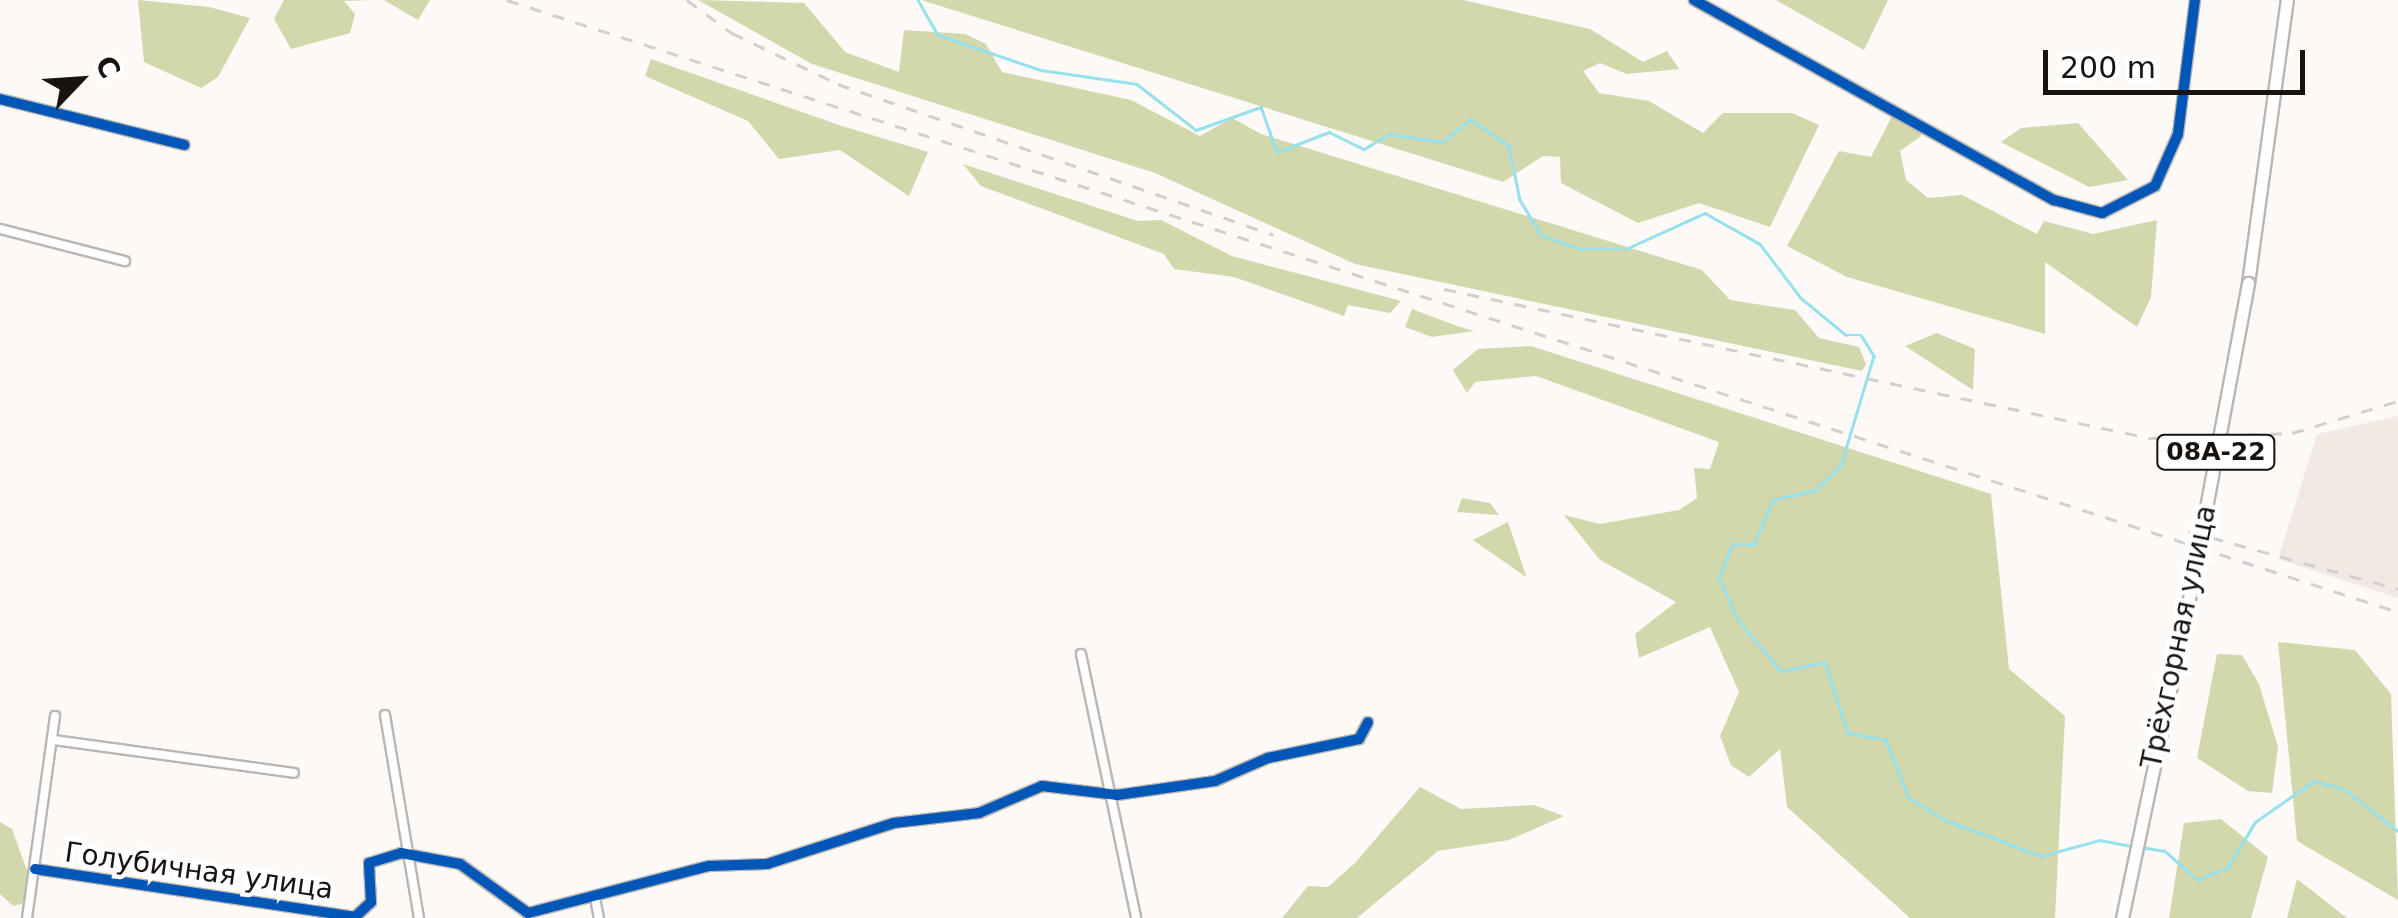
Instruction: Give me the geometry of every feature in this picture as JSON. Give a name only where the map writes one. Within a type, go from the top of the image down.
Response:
[{"type":"highway","name":"Трёхгорная улица","points":[[2122,918],[2185,620],[2248,283],[2286,0]]},
{"type":"street","points":[[1694,0],[2054,200],[2102,214],[2156,186],[2178,134],[2195,0]]},
{"type":"street","points":[[0,99],[184,144]]},
{"type":"street","points":[[0,229],[125,261]]},
{"type":"street","points":[[1081,654],[1117,795],[1136,918]]},
{"type":"street","points":[[385,714],[419,918]]},
{"type":"street","points":[[27,918],[55,716]]},
{"type":"street","points":[[356,916],[371,902],[368,863],[408,856],[460,864],[522,913],[710,866],[766,864],[894,823],[979,814],[1042,786],[1117,795],[1215,782],[1268,758],[1359,739],[1368,722]]},
{"type":"street","points":[[54,740],[294,773]]},
{"type":"street","name":"Голубичная улица","points":[[35,869],[356,916]]},
{"type":"street","points":[[594,898],[599,918]]},
{"type":"shaded area","points":[[2398,416],[2398,598],[2278,559],[2317,434]]},
{"type":"green space","points":[[138,0],[209,7],[250,18],[218,77],[201,88],[144,62]]},
{"type":"green space","points":[[284,0],[372,0],[344,1],[355,14],[350,33],[291,49],[274,19]]},
{"type":"green space","points":[[384,0],[430,0],[418,20]]},
{"type":"green space","points":[[698,0],[804,3],[845,52],[899,72],[904,30],[965,34],[986,44],[1002,72],[1131,100],[1200,136],[1232,118],[1261,134],[1702,270],[1730,300],[1795,310],[1819,338],[1859,347],[1866,364],[1862,371],[1355,264],[1155,173],[812,64]]},
{"type":"green space","points":[[921,0],[1463,0],[1590,29],[1643,62],[1667,51],[1679,69],[1627,74],[1600,63],[1583,71],[1599,93],[1649,101],[1703,133],[1723,113],[1792,113],[1819,125],[1770,227],[1699,203],[1638,223],[1561,183],[1560,157],[1543,156],[1503,182]]},
{"type":"green space","points":[[1776,0],[1888,0],[1864,50]]},
{"type":"green space","points":[[651,59],[928,152],[909,196],[840,150],[779,159],[748,121],[645,76]]},
{"type":"green space","points":[[1892,116],[1921,124],[1921,136],[1900,151],[1906,180],[1928,198],[1962,195],[2037,234],[2044,221],[2093,234],[2157,220],[2151,297],[2137,327],[2045,262],[2045,334],[1847,277],[1787,246],[1839,151],[1871,157]]},
{"type":"green space","points":[[2078,123],[2128,180],[2089,187],[2001,142],[2021,128]]},
{"type":"green space","points":[[963,164],[1138,221],[1161,220],[1232,256],[1401,301],[1390,313],[1348,305],[1344,316],[1234,277],[1174,269],[1164,254],[981,186]]},
{"type":"green space","points":[[1412,309],[1474,331],[1432,337],[1405,327]]},
{"type":"green space","points":[[1937,333],[1975,349],[1973,390],[1905,346]]},
{"type":"green space","points":[[1531,346],[1991,494],[2009,669],[2065,716],[2055,918],[1910,918],[1787,807],[1780,749],[1749,777],[1731,765],[1720,736],[1739,692],[1710,627],[1639,658],[1635,634],[1676,602],[1600,560],[1564,515],[1600,524],[1679,510],[1697,498],[1694,468],[1710,469],[1719,442],[1536,376],[1475,382],[1467,393],[1453,370],[1478,349]]},
{"type":"green space","points":[[1462,498],[1490,503],[1499,515],[1457,512]]},
{"type":"green space","points":[[1508,522],[1526,576],[1526,577],[1473,540]]},
{"type":"green space","points":[[2278,642],[2355,650],[2391,694],[2398,900],[2297,841]]},
{"type":"green space","points":[[2217,654],[2242,655],[2259,684],[2278,747],[2272,793],[2248,791],[2197,758]]},
{"type":"green space","points":[[1420,787],[1461,809],[1534,805],[1564,816],[1509,840],[1438,851],[1357,918],[1282,918],[1308,886],[1328,887],[1356,862]]},
{"type":"green space","points":[[2221,819],[2268,857],[2251,918],[2169,918],[2184,823]]},
{"type":"green space","points":[[0,822],[12,829],[30,879],[25,903],[13,906],[0,894]]},
{"type":"green space","points":[[2297,879],[2347,918],[2287,918]]},
{"type":"waterway","points":[[918,0],[938,35],[1041,70],[1137,84],[1196,130],[1261,107],[1277,152],[1329,132],[1364,149],[1389,134],[1443,142],[1470,119],[1509,146],[1520,200],[1542,236],[1581,249],[1626,249],[1705,213],[1760,244],[1801,298],[1846,335],[1861,335],[1874,356],[1841,466],[1815,491],[1773,500],[1754,545],[1733,544],[1719,578],[1740,622],[1781,671],[1825,662],[1848,733],[1886,740],[1909,798],[1946,820],[2041,856],[2100,840],[2132,846]]},
{"type":"waterway","points":[[2140,847],[2165,851],[2198,880],[2228,867],[2255,822],[2314,781],[2344,789],[2398,831]]},
{"type":"railway","points":[[507,0],[2398,612]]},
{"type":"railway","points":[[687,0],[732,33],[838,84],[1274,235]]},
{"type":"railway","points":[[1444,289],[2150,438],[2292,433],[2398,401]]},
{"type":"railway","points":[[2188,531],[2398,589]]},
{"type":"cycle path","points":[[1694,0],[2054,200],[2102,213],[2155,186],[2178,134],[2195,0]]},
{"type":"cycle path","points":[[0,99],[184,145]]},
{"type":"cycle path","points":[[35,869],[355,917],[371,902],[369,863],[401,853],[460,864],[528,913],[709,866],[767,864],[894,823],[979,813],[1042,786],[1117,795],[1215,781],[1268,758],[1359,739],[1368,722]]}]
